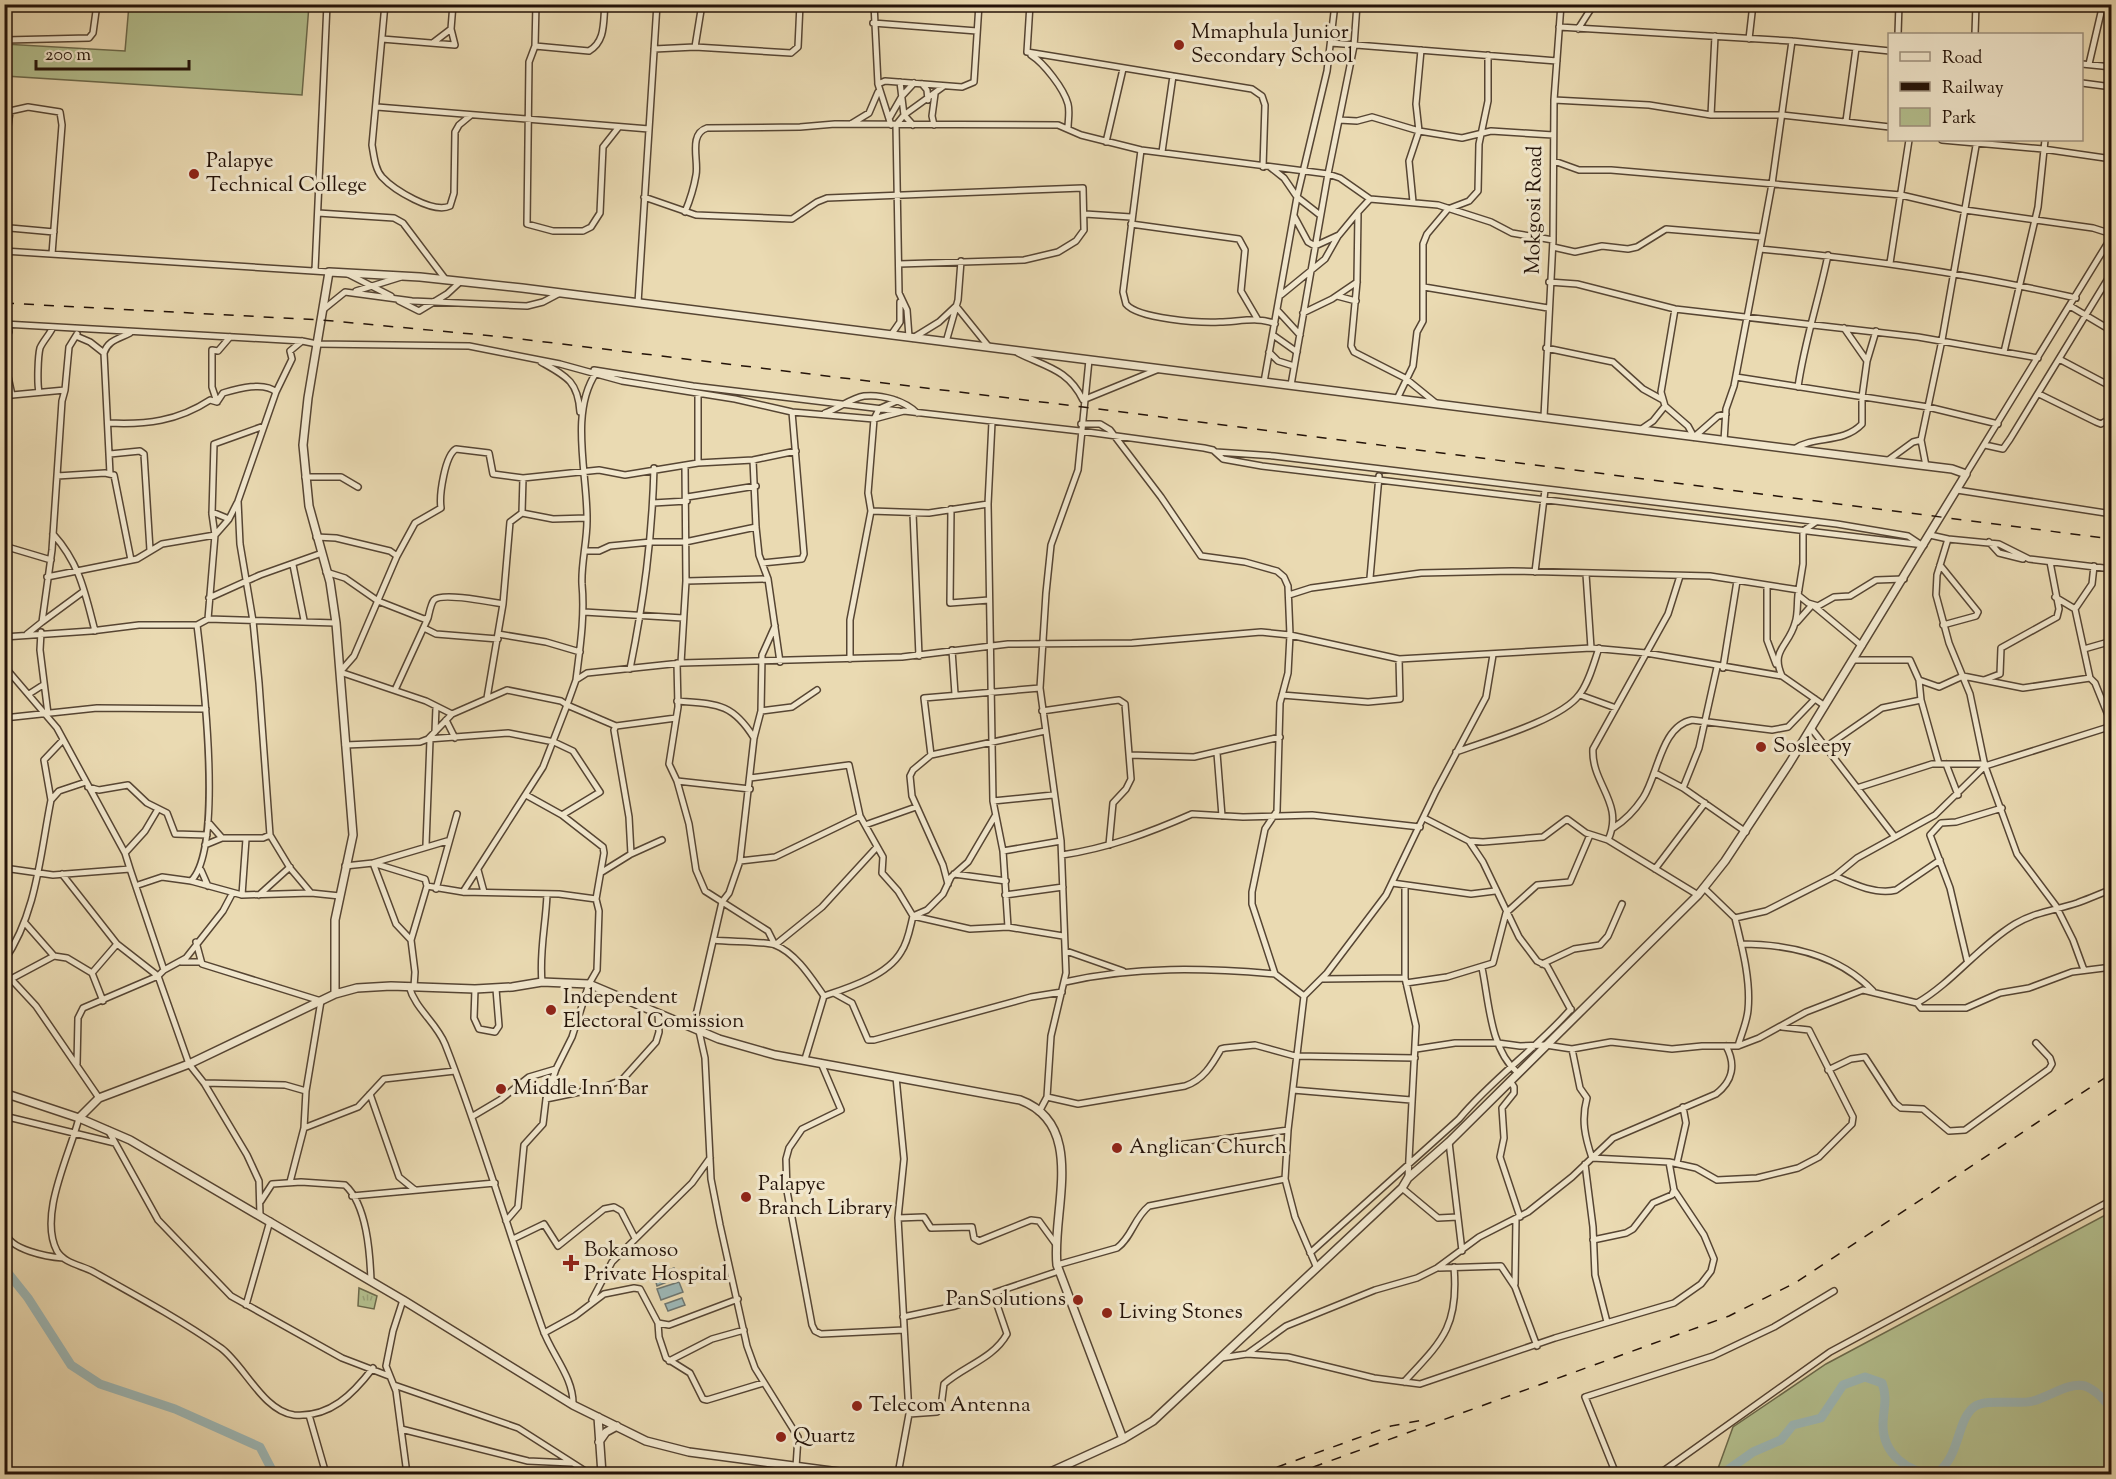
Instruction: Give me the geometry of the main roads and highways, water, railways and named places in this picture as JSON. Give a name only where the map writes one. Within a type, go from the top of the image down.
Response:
[{"type":"water","points":[[674,1268],[677,1278],[657,1286],[654,1275]]},
{"type":"water","points":[[679,1282],[683,1292],[661,1300],[657,1289]]},
{"type":"water","points":[[682,1298],[685,1305],[668,1311],[665,1304]]},
{"type":"waterway","points":[[4,1268],[28,1298],[71,1365],[100,1384],[175,1409],[260,1447],[274,1474]]},
{"type":"waterway","points":[[1722,1474],[1753,1452],[1781,1440],[1793,1425],[1821,1418],[1843,1385],[1865,1377],[1882,1383],[1884,1388],[1884,1435],[1892,1453],[1915,1470],[1935,1474]]},
{"type":"waterway","points":[[1936,1474],[1950,1458],[1968,1413],[1979,1404],[2033,1401],[2079,1385],[2097,1393],[2112,1411]]},
{"type":"railway","points":[[4,303],[322,320],[504,337],[1083,407],[2112,539]]},
{"type":"railway","points":[[1294,1474],[1729,1316],[1795,1283],[2112,1073]]},
{"type":"railway","points":[[1258,1474],[1391,1426],[1428,1419]]},
{"type":"place","name":"Mmaphula Junior Secondary School","points":[[1179,45]]},
{"type":"place","name":"Palapye Technical College","points":[[194,174]]},
{"type":"place","name":"Sosleepy","points":[[1761,747]]},
{"type":"place","name":"Independent Electoral Comission","points":[[551,1010]]},
{"type":"place","name":"Middle Inn Bar","points":[[501,1089]]},
{"type":"place","name":"Anglican Church","points":[[1117,1148]]},
{"type":"place","name":"Palapye Branch Library","points":[[746,1197]]},
{"type":"place","name":"Bokamoso Private Hospital","points":[[571,1263]]},
{"type":"place","name":"PanSolutions","points":[[1078,1300]]},
{"type":"place","name":"Living Stones","points":[[1107,1313]]},
{"type":"place","name":"Telecom Antenna","points":[[857,1406]]},
{"type":"place","name":"Quartz","points":[[781,1437]]}]
